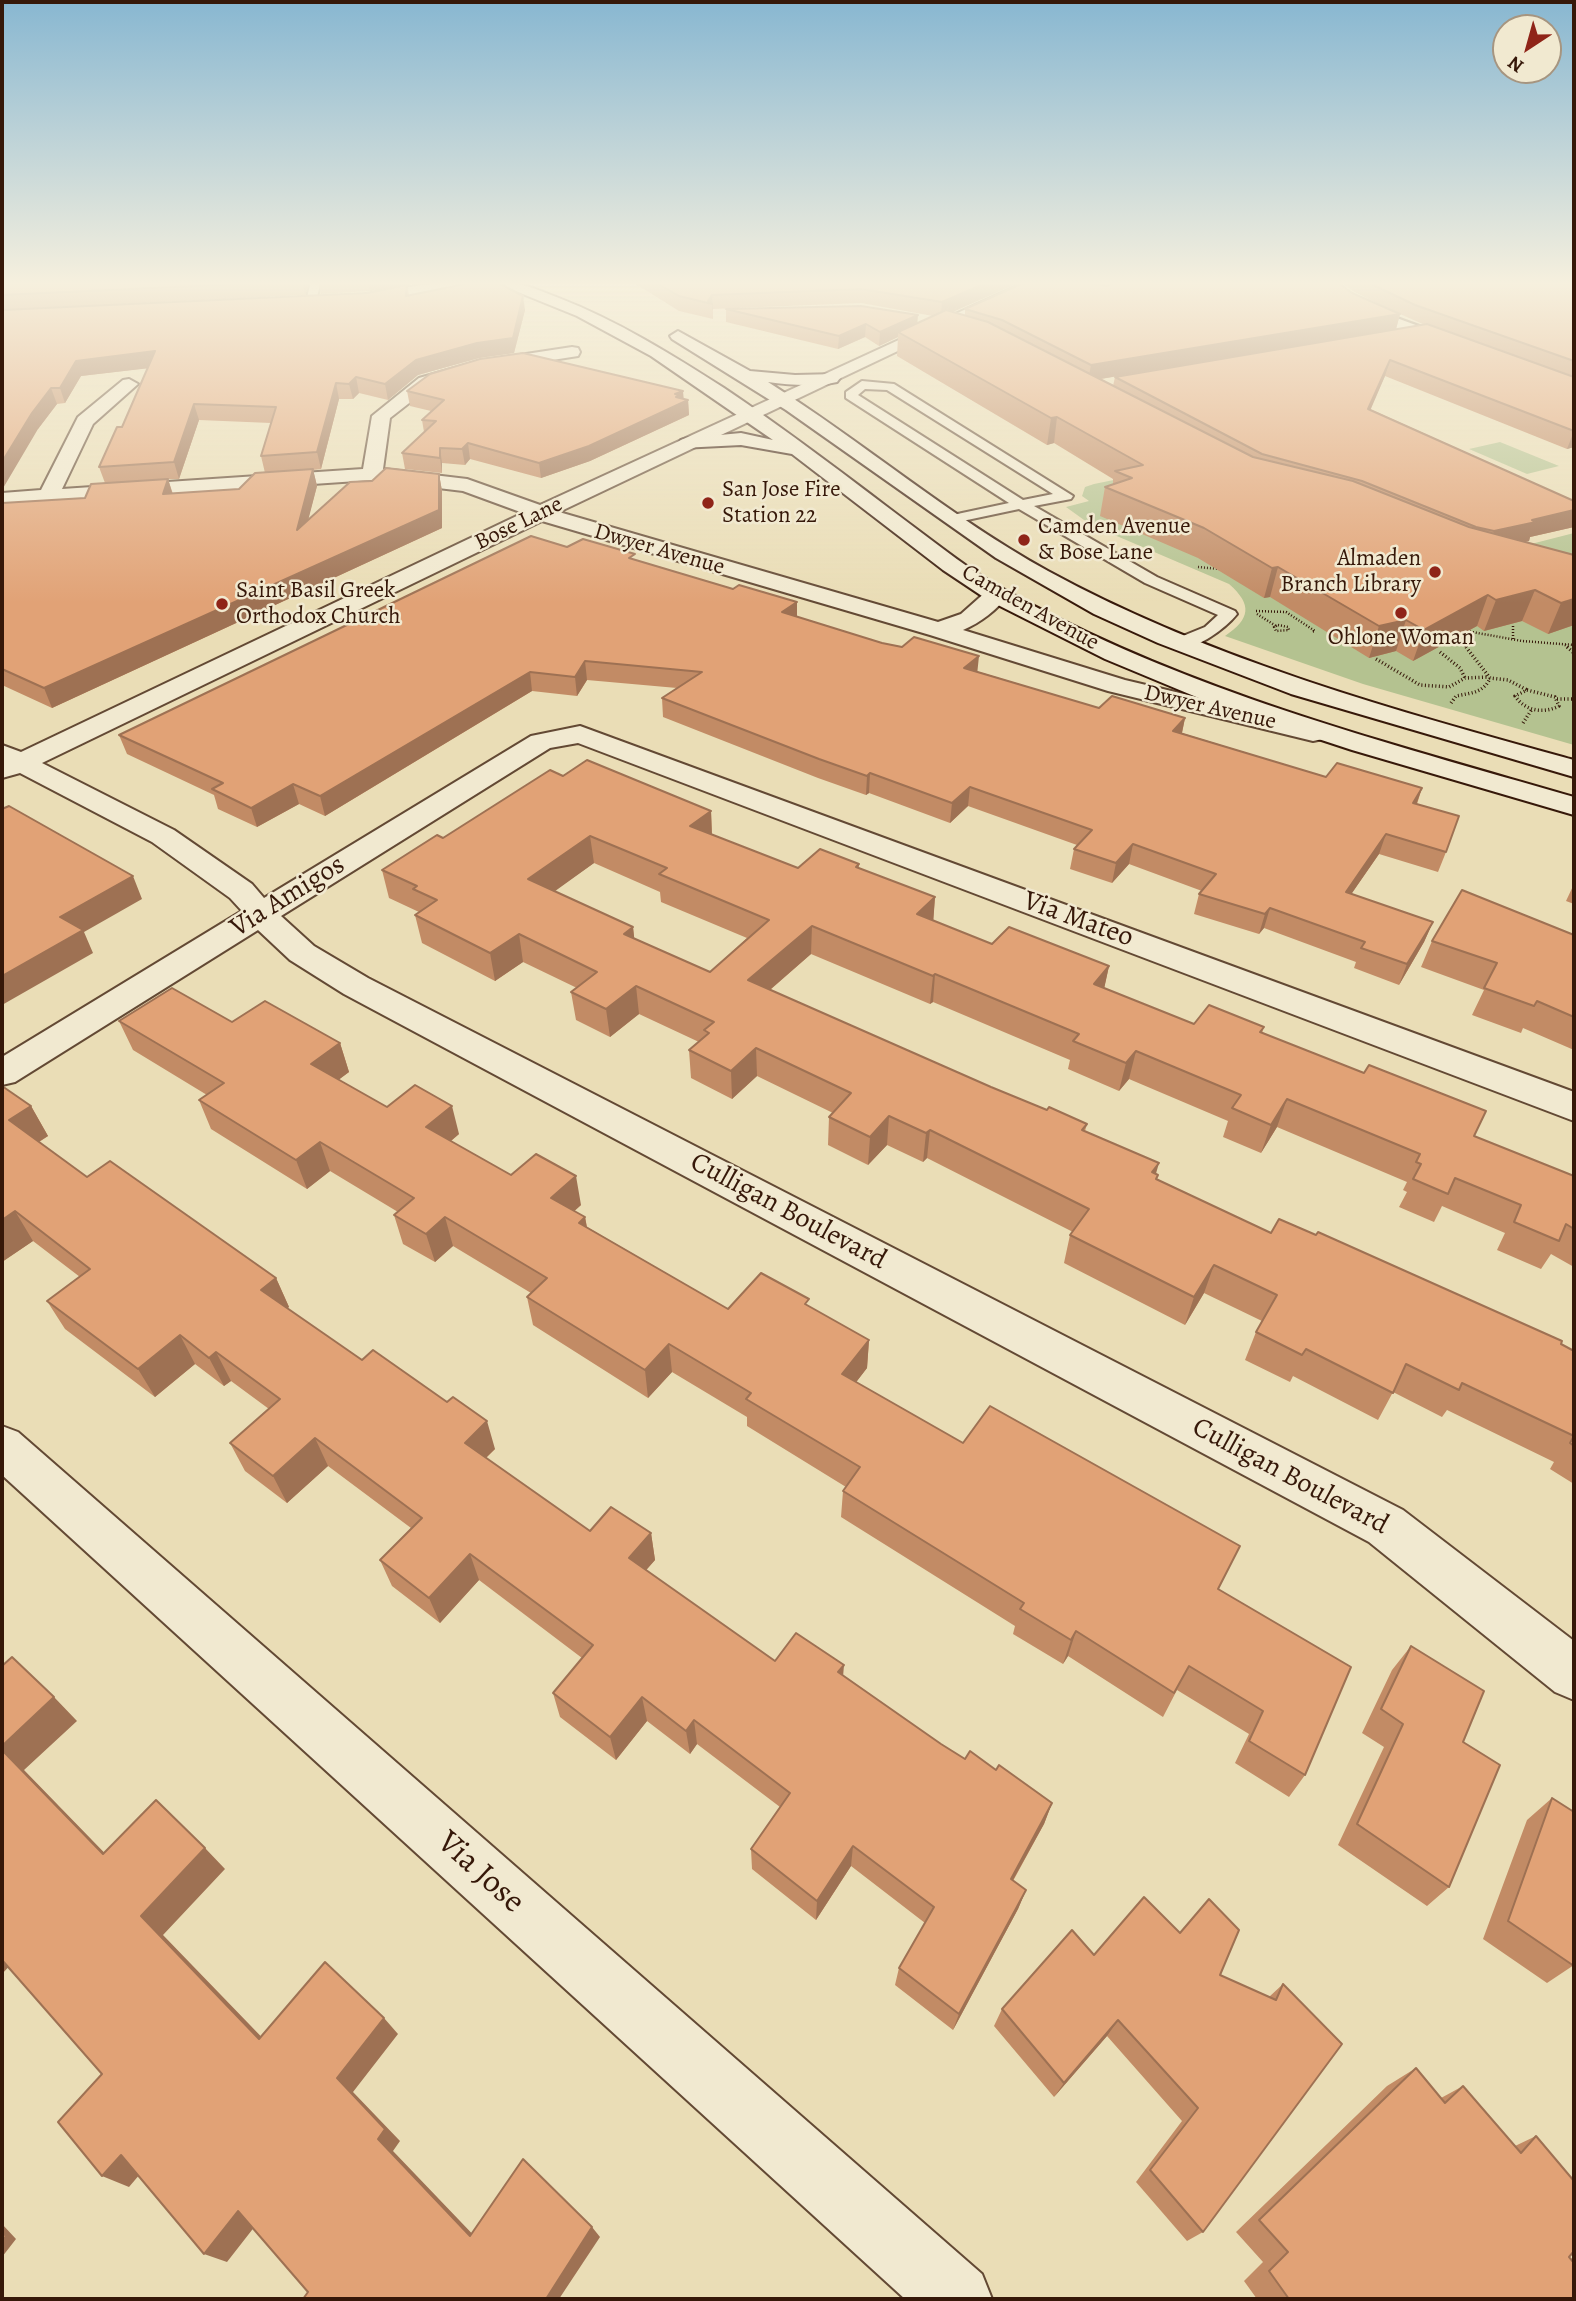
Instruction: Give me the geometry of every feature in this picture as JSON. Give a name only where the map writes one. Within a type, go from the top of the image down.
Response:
[{"type":"street","points":[[48,497],[85,421],[124,388]]},
{"type":"street","points":[[372,474],[381,416],[417,388]]},
{"type":"street","name":"Camden Avenue","points":[[714,388],[951,565],[996,595],[1114,654],[1214,695],[1362,744],[1574,806]]},
{"type":"street","name":"Camden Avenue","points":[[766,388],[1036,574],[1099,608],[1179,644],[1295,688],[1574,769]]},
{"type":"street","name":"Bose Lane","points":[[8,763],[809,388]]},
{"type":"street","points":[[688,444],[741,439],[801,451]]},
{"type":"street","name":"Dwyer Avenue","points":[[2,499],[372,474],[467,485],[581,527],[939,630],[1117,686],[1362,744]]},
{"type":"street","points":[[939,630],[969,619],[996,595]]},
{"type":"street","name":"Via Amigos","points":[[2,1073],[541,742],[580,734]]},
{"type":"street","name":"Via Mateo","points":[[580,734],[1539,1092],[1574,1108]]},
{"type":"street","name":"Culligan Boulevard","points":[[8,763],[163,836],[233,885],[282,937],[302,953],[356,986],[1386,1526],[1574,1674]]},
{"type":"street","name":"Via Jose","points":[[2,1446],[957,2299]]},
{"type":"lane","points":[[858,388],[850,395],[1084,544],[1154,582],[1229,614],[1211,631],[1179,644]]},
{"type":"lane","points":[[892,388],[1066,496],[953,519]]},
{"type":"path","points":[[1255,611],[1286,612],[1315,631],[1311,632]]},
{"type":"path","points":[[1306,626],[1314,624]]},
{"type":"path","points":[[1513,625],[1514,640]]},
{"type":"path","points":[[1445,710],[1456,696],[1487,687],[1489,678],[1454,630],[1514,640],[1574,645]]},
{"type":"path","points":[[1565,645],[1574,653]]},
{"type":"path","points":[[1440,652],[1460,667],[1465,678]]},
{"type":"path","points":[[1376,659],[1420,685],[1449,687],[1465,678],[1489,678],[1508,680],[1527,690],[1542,692],[1557,699],[1574,699]]},
{"type":"path","points":[[1527,690],[1517,693],[1516,700],[1532,709],[1557,709],[1560,703],[1557,699]]},
{"type":"green space","points":[[1500,442],[1559,466],[1527,474],[1469,449]]},
{"type":"green space","points":[[1197,463],[1574,585],[1574,745],[1363,684],[1225,636],[1240,624],[1245,611],[1242,599],[1229,584],[1091,525],[1066,507],[1089,501],[1082,496],[1085,487]]},
{"type":"green space","points":[[1574,533],[1574,575],[1492,554]]},
{"type":"building","points":[[2,388],[51,388],[32,413],[2,462]]},
{"type":"building","points":[[139,388],[335,388],[317,452],[261,456],[276,407],[194,404],[174,462],[99,467],[117,427],[122,427]]},
{"type":"building","points":[[411,388],[672,388],[683,391],[675,394],[680,395],[676,397],[688,400],[589,446],[539,463],[468,443],[462,449],[440,448],[440,458],[402,453],[436,421],[422,420],[444,400],[407,391]]},
{"type":"building","points":[[998,388],[1118,388],[1253,457],[1353,481],[1469,527],[1574,555],[1574,599],[1561,603],[1535,590],[1496,600],[1488,595],[1424,630],[1406,620],[1379,626],[1278,567],[1272,568],[1204,528],[1105,487],[1132,478],[1115,471],[1143,465],[1057,417],[1051,418]]},
{"type":"building","points":[[1137,388],[1377,388],[1368,409],[1574,501],[1574,510],[1494,531],[1476,527],[1362,481],[1262,454]]},
{"type":"building","points":[[1464,388],[1574,388],[1574,431]]},
{"type":"building","points":[[386,468],[439,474],[439,510],[44,688],[2,669],[2,503],[85,498],[91,484],[168,479],[163,494],[239,489],[255,473],[313,469],[297,530],[350,482],[372,481]]},
{"type":"building","points":[[531,536],[567,547],[583,539],[635,554],[629,558],[733,589],[739,585],[797,602],[782,612],[882,643],[902,647],[914,637],[979,656],[964,668],[1099,708],[1112,696],[1185,718],[1173,731],[1326,777],[1337,763],[1422,788],[1413,803],[1459,816],[1446,852],[1386,834],[1346,892],[1433,922],[1407,964],[1361,948],[1365,942],[1270,908],[1265,914],[1199,894],[1216,874],[1133,844],[1116,863],[1074,849],[1092,830],[970,787],[952,803],[870,773],[867,776],[819,759],[662,698],[702,672],[585,661],[575,677],[530,672],[320,796],[293,784],[251,808],[212,789],[223,783],[119,735]]},
{"type":"building","points":[[587,760],[711,811],[690,826],[798,868],[820,849],[859,864],[856,867],[935,897],[917,914],[992,944],[1009,927],[1109,966],[1094,984],[1194,1024],[1209,1005],[1264,1027],[1260,1032],[1364,1073],[1369,1065],[1486,1111],[1474,1136],[1574,1176],[1574,1229],[1566,1224],[1559,1241],[1514,1222],[1521,1205],[1455,1178],[1448,1194],[1413,1179],[1421,1164],[1416,1162],[1420,1154],[1287,1099],[1271,1125],[1232,1108],[1241,1095],[1136,1051],[1126,1063],[1073,1041],[1079,1034],[812,926],[748,980],[991,1087],[1047,1110],[1049,1107],[1087,1124],[1082,1130],[1159,1163],[1152,1172],[1158,1175],[1156,1179],[1271,1233],[1279,1219],[1316,1235],[1318,1232],[1562,1341],[1561,1344],[1574,1351],[1574,1436],[1462,1383],[1459,1390],[1406,1364],[1393,1393],[1306,1349],[1302,1355],[1256,1332],[1277,1295],[1214,1265],[1194,1297],[1070,1235],[1089,1209],[930,1130],[926,1133],[889,1116],[870,1137],[829,1117],[851,1093],[756,1048],[731,1071],[689,1050],[709,1033],[704,1030],[714,1022],[636,986],[606,1009],[571,992],[597,972],[519,934],[490,953],[415,915],[437,900],[413,889],[417,886],[382,870],[437,835],[443,838],[550,770],[563,776]],"holes":[[[590,836],[667,868],[659,874],[769,920],[710,972],[624,934],[633,927],[528,879]]]},
{"type":"building","points":[[9,806],[133,876],[60,917],[83,930],[2,976],[2,809]]},
{"type":"building","points":[[1462,890],[1574,935],[1574,1017],[1537,1001],[1534,1006],[1484,988],[1497,963],[1432,941]]},
{"type":"building","points":[[172,988],[232,1022],[265,1001],[340,1043],[311,1064],[387,1107],[415,1085],[452,1106],[426,1127],[511,1175],[536,1154],[576,1176],[551,1198],[585,1217],[579,1223],[728,1309],[761,1273],[809,1299],[805,1304],[869,1340],[842,1374],[963,1443],[990,1406],[1240,1546],[1218,1589],[1351,1667],[1305,1775],[1249,1741],[1263,1711],[1189,1666],[1174,1693],[1076,1631],[1071,1640],[1020,1609],[1024,1603],[843,1491],[860,1467],[746,1399],[751,1393],[669,1344],[645,1370],[527,1297],[547,1278],[445,1217],[426,1234],[394,1215],[414,1198],[320,1142],[296,1160],[199,1100],[224,1083],[119,1021]]},
{"type":"building","points":[[2,1086],[31,1106],[9,1120],[87,1177],[110,1161],[276,1278],[261,1290],[362,1360],[373,1350],[447,1402],[453,1397],[487,1421],[465,1443],[590,1531],[611,1507],[651,1533],[629,1558],[775,1661],[796,1633],[844,1665],[838,1672],[941,1744],[965,1759],[970,1751],[996,1770],[999,1765],[1052,1803],[1011,1879],[1026,1890],[959,2014],[899,1968],[934,1907],[853,1846],[817,1901],[751,1849],[790,1793],[694,1720],[686,1731],[642,1697],[610,1737],[553,1693],[593,1645],[470,1554],[429,1598],[380,1560],[422,1518],[315,1438],[273,1476],[230,1443],[280,1399],[216,1352],[209,1358],[180,1335],[138,1369],[47,1301],[90,1269],[15,1211],[2,1220]]},
{"type":"building","points":[[1411,1646],[1484,1691],[1463,1742],[1500,1765],[1449,1887],[1357,1824],[1403,1724],[1381,1709]]},
{"type":"building","points":[[12,1657],[54,1697],[2,1746],[2,1666]]},
{"type":"building","points":[[2,1750],[103,1854],[156,1800],[205,1848],[141,1916],[259,2039],[325,1962],[384,2018],[337,2078],[385,2129],[378,2139],[470,2236],[523,2159],[592,2227],[546,2299],[303,2299],[308,2292],[238,2211],[204,2254],[121,2155],[102,2176],[58,2122],[102,2074],[2,1960]]},
{"type":"building","points":[[1552,1798],[1574,1812],[1574,1966],[1508,1921]]},
{"type":"building","points":[[1144,1897],[1180,1933],[1209,1899],[1239,1930],[1220,1975],[1276,2000],[1283,1984],[1342,2044],[1203,2232],[1150,2170],[1198,2108],[1118,2020],[1064,2083],[1002,2009],[1072,1930],[1094,1955]]},
{"type":"building","points":[[1416,2068],[1445,2103],[1463,2086],[1521,2153],[1536,2136],[1574,2181],[1574,2251],[1569,2257],[1574,2263],[1574,2299],[1289,2299],[1269,2271],[1288,2252],[1259,2220]]},
{"type":"place","name":"San Jose Fire Station 22","points":[[708,503]]},
{"type":"place","name":"Camden Avenue & Bose Lane","points":[[1024,540]]},
{"type":"place","name":"Almaden Branch Library","points":[[1435,572]]},
{"type":"place","name":"Saint Basil Greek Orthodox Church","points":[[222,604]]},
{"type":"place","name":"Ohlone Woman","points":[[1401,613]]}]
